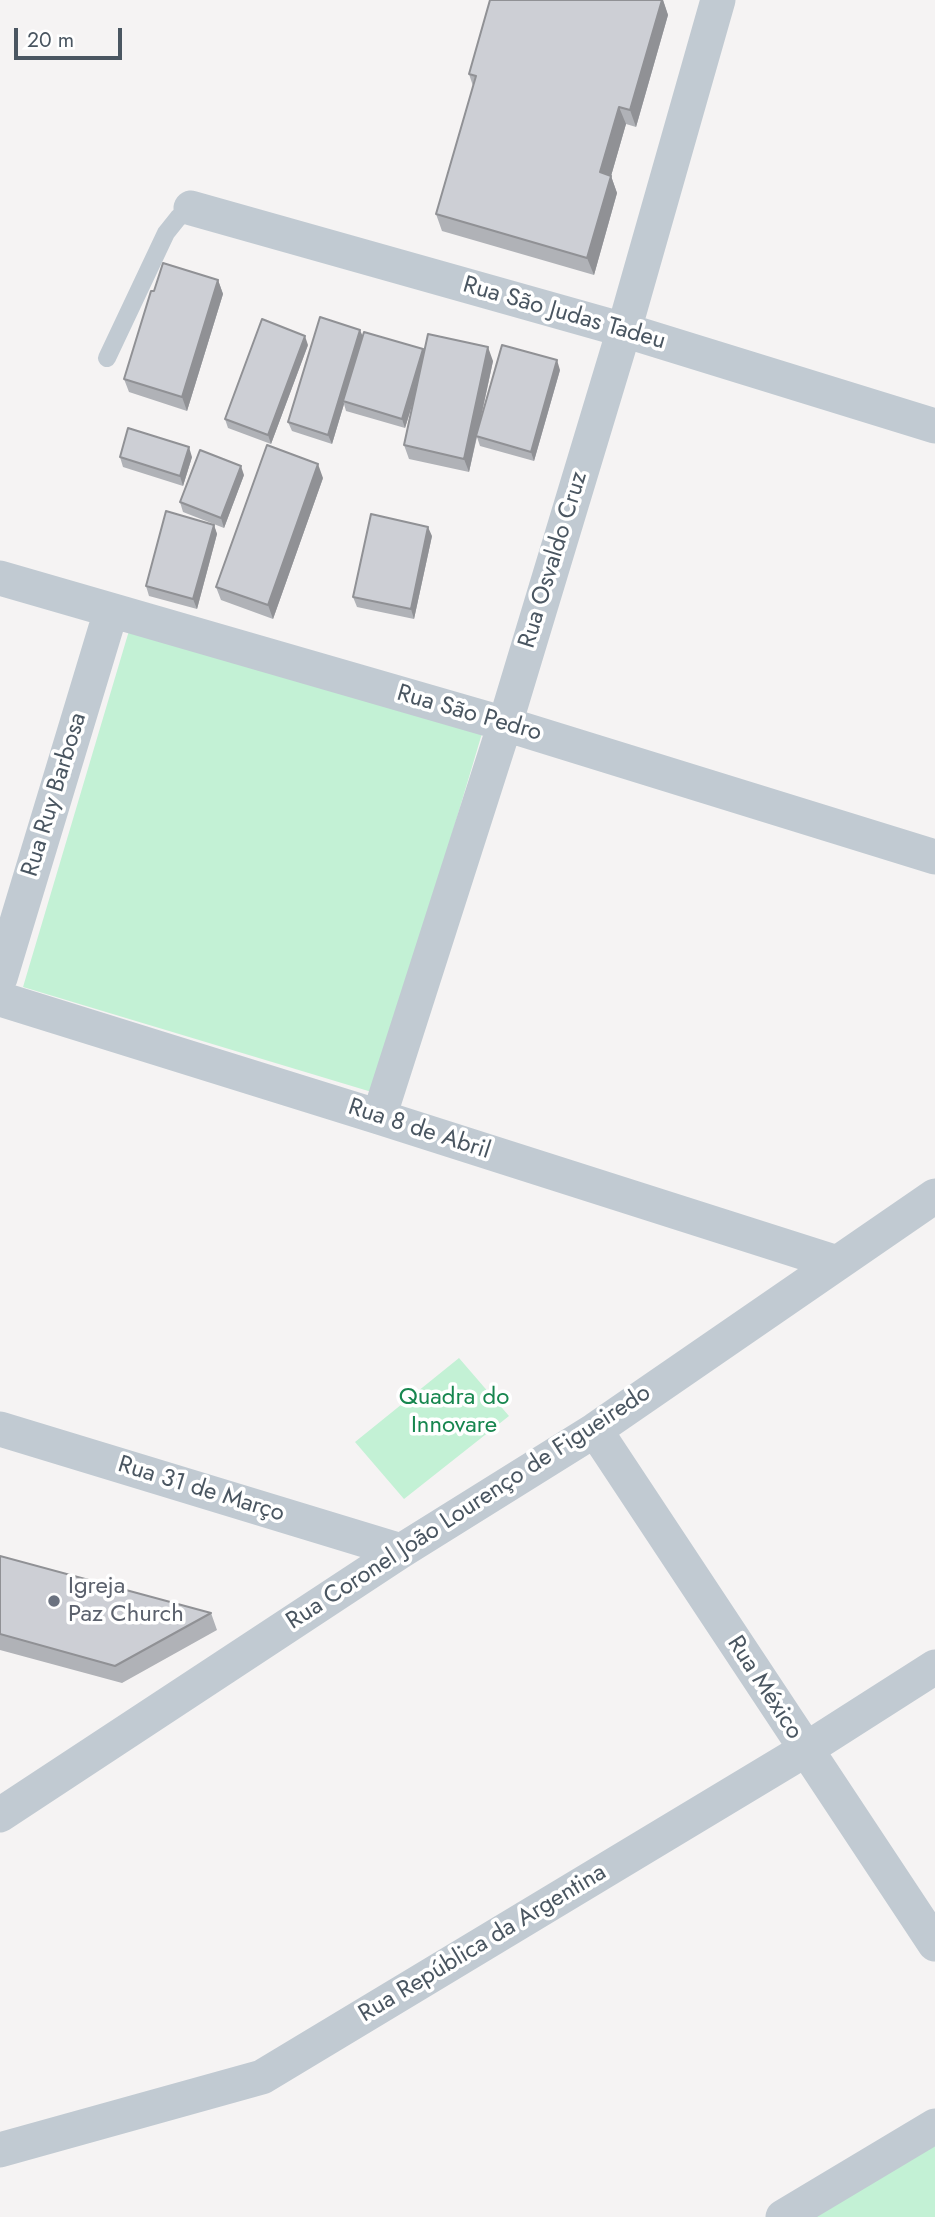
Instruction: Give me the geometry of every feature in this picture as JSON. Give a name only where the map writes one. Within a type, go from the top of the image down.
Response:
[{"type":"street","name":"Rua Osvaldo Cruz","points":[[379,1117],[505,724],[624,330],[718,0]]},
{"type":"street","name":"Rua São Judas Tadeu","points":[[191,208],[624,330],[935,426]]},
{"type":"street","name":"Rua São Pedro","points":[[0,578],[505,724],[935,857]]},
{"type":"street","name":"Rua Ruy Barbosa","points":[[0,978],[111,611]]},
{"type":"street","name":"Rua 8 de Abril","points":[[0,999],[837,1263]]},
{"type":"street","name":"Rua Coronel João Lourenço de Figueiredo","points":[[0,1815],[401,1551],[595,1430],[935,1196]]},
{"type":"street","name":"Rua 31 de Março","points":[[0,1429],[401,1551]]},
{"type":"street","name":"Rua México","points":[[595,1430],[935,1944]]},
{"type":"street","name":"Rua República da Argentina","points":[[0,2150],[262,2077],[805,1750],[935,1667]]},
{"type":"street","points":[[783,2217],[935,2126]]},
{"type":"lane","points":[[107,358],[166,233],[178,218],[191,208]]},
{"type":"green space","points":[[131,624],[483,730],[375,1093],[23,987]]},
{"type":"green space","name":"Quadra do Innovare","points":[[459,1358],[509,1416],[404,1499],[355,1442]]},
{"type":"green space","points":[[935,2134],[935,2217],[805,2217]]},
{"type":"building","points":[[490,0],[662,0],[630,110],[619,107],[600,172],[611,176],[587,258],[436,214],[476,76],[469,74]]},
{"type":"building","points":[[163,263],[218,280],[182,397],[124,379],[151,291],[154,291]]},
{"type":"building","points":[[320,317],[360,330],[328,435],[288,422]]},
{"type":"building","points":[[262,319],[305,336],[268,435],[225,419]]},
{"type":"building","points":[[364,332],[423,349],[402,419],[343,401]]},
{"type":"building","points":[[428,334],[488,347],[464,459],[404,445]]},
{"type":"building","points":[[502,345],[557,360],[531,452],[476,436]]},
{"type":"building","points":[[128,428],[189,447],[180,476],[120,457]]},
{"type":"building","points":[[267,445],[318,464],[268,605],[216,587]]},
{"type":"building","points":[[200,450],[241,466],[221,518],[180,502]]},
{"type":"building","points":[[166,511],[214,525],[193,599],[146,586]]},
{"type":"building","points":[[371,514],[428,527],[411,609],[353,597]]},
{"type":"building","name":"Igreja Paz Church","points":[[0,1556],[211,1613],[115,1666],[0,1634]]},
{"type":"place","name":"Igreja Paz Church","points":[[54,1601]]}]
